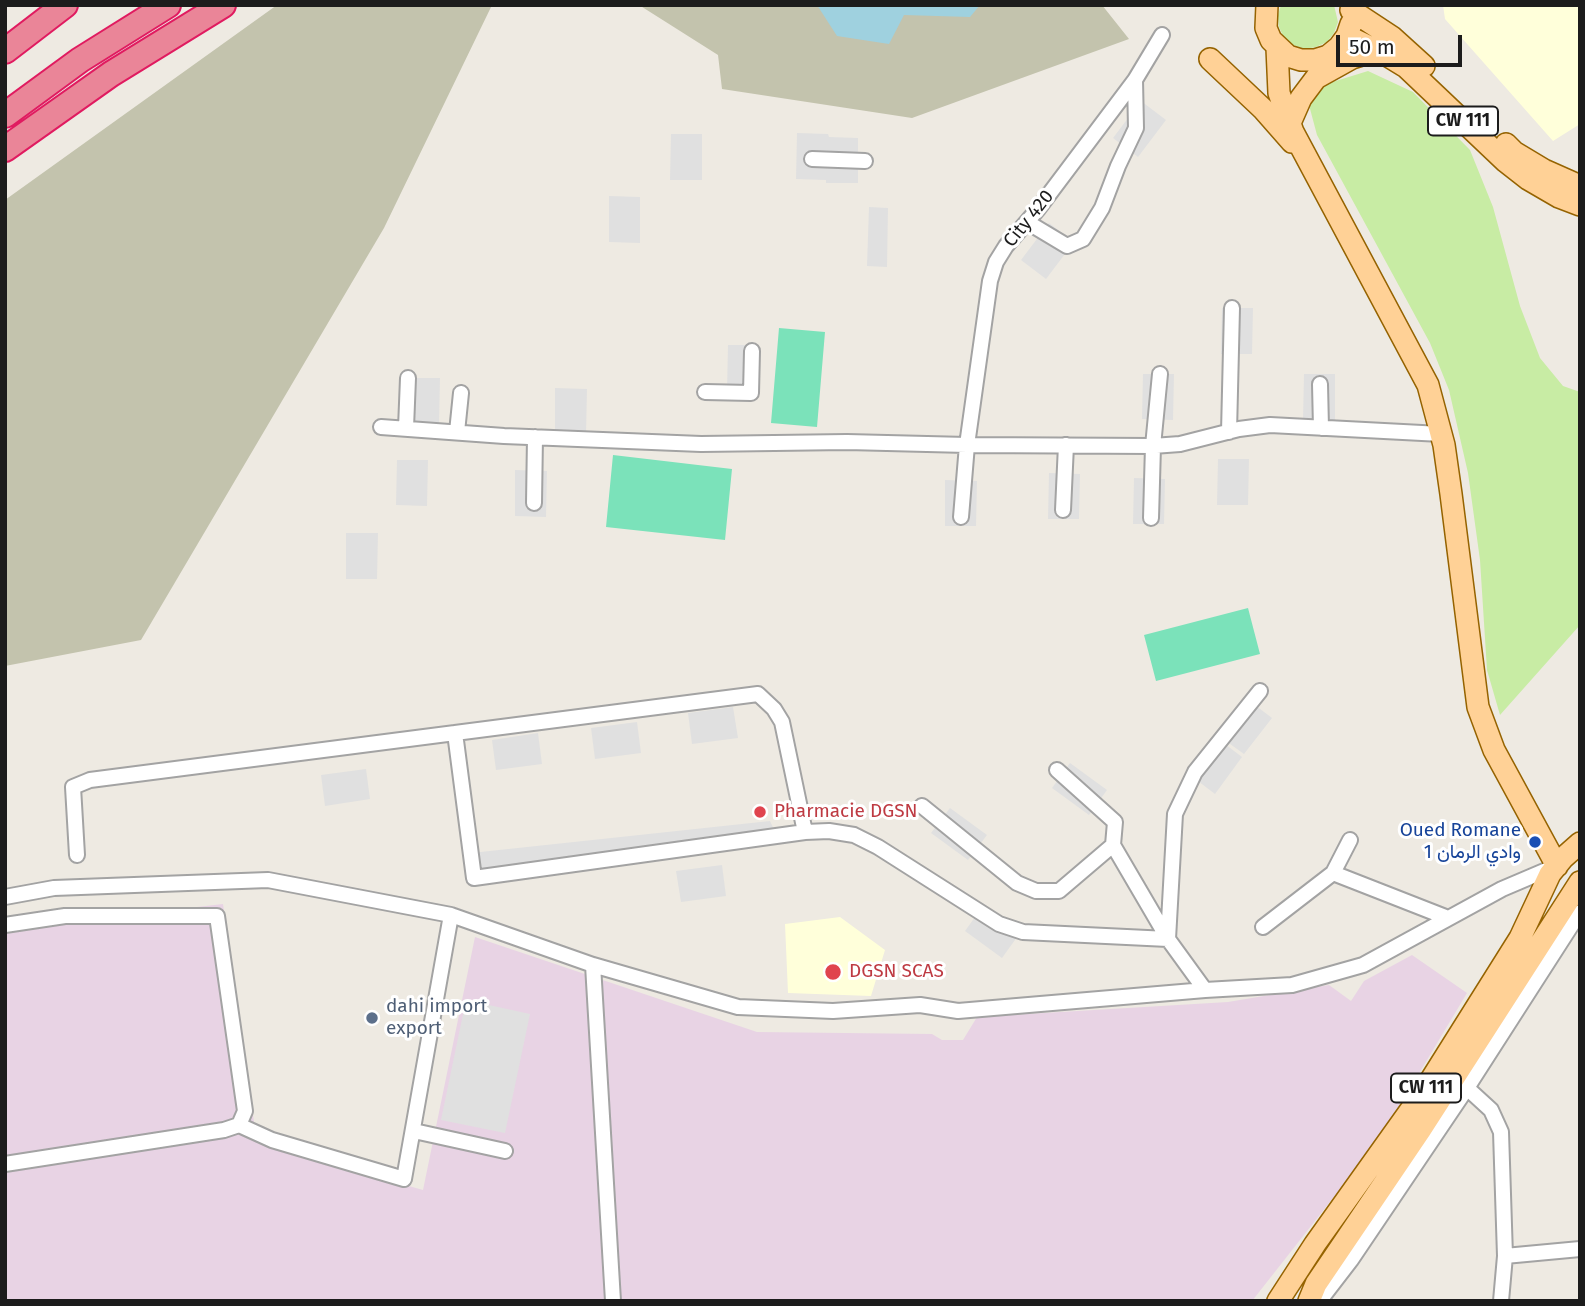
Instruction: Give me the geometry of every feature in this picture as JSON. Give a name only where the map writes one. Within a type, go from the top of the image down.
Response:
[{"type":"highway","points":[[5,51],[65,5]]},
{"type":"highway","points":[[5,115],[80,60],[168,5]]},
{"type":"highway","points":[[5,149],[111,74],[223,5]]},
{"type":"main road","points":[[1248,5],[1277,48],[1288,56],[1301,60],[1315,60],[1339,47],[1351,24],[1350,8]]},
{"type":"main road","points":[[1266,28],[1267,5]]},
{"type":"main road","points":[[1350,8],[1392,37],[1514,152],[1544,170],[1580,186]]},
{"type":"main road","name":"CW 111","points":[[1347,36],[1406,67],[1505,161],[1528,179],[1559,197],[1580,205]]},
{"type":"main road","points":[[1277,48],[1279,93],[1290,123],[1385,309],[1428,385],[1441,434],[1461,562],[1478,707],[1494,750],[1557,866]]},
{"type":"main road","points":[[1290,123],[1301,97],[1316,78],[1352,58],[1365,54],[1385,54]]},
{"type":"main road","points":[[1210,59],[1263,109],[1310,166]]},
{"type":"main road","name":"CW 111","points":[[1278,1301],[1315,1244],[1422,1094],[1520,938],[1545,883],[1557,866],[1580,843]]},
{"type":"main road","points":[[1311,1301],[1316,1284],[1421,1129],[1580,882]]},
{"type":"street","name":"City 420","points":[[961,517],[967,445],[990,281],[996,262],[1135,80],[1162,34]]},
{"type":"street","points":[[1027,222],[1067,246],[1083,239],[1102,208],[1136,128],[1135,80]]},
{"type":"street","points":[[812,159],[864,161]]},
{"type":"street","points":[[1229,432],[1233,308]]},
{"type":"street","points":[[705,392],[751,393],[752,351]]},
{"type":"street","points":[[1151,518],[1153,446],[1160,374]]},
{"type":"street","points":[[406,428],[408,378]]},
{"type":"street","points":[[1320,384],[1321,428]]},
{"type":"street","points":[[457,432],[461,393]]},
{"type":"street","points":[[380,427],[701,444],[847,442],[1153,446],[1180,444],[1257,426],[1441,434]]},
{"type":"street","points":[[534,503],[535,437]]},
{"type":"street","points":[[1063,510],[1066,445]]},
{"type":"street","points":[[1168,939],[1175,814],[1195,772],[1260,691]]},
{"type":"street","points":[[77,855],[73,787],[90,780],[758,694],[774,709],[782,722],[805,832]]},
{"type":"street","points":[[455,733],[474,878],[805,832],[829,831],[854,835],[878,847],[999,924],[1023,932],[1168,939]]},
{"type":"street","points":[[1057,770],[1115,822],[1113,845],[1168,939],[1205,990]]},
{"type":"street","points":[[922,806],[1017,883],[1036,891],[1059,891],[1113,845]]},
{"type":"street","points":[[1263,927],[1333,873],[1350,840]]},
{"type":"street","points":[[5,897],[54,888],[268,880],[451,915],[593,965],[738,1007],[833,1011],[920,1005],[958,1011],[1292,985],[1363,965],[1502,889],[1557,866]]},
{"type":"street","points":[[1333,873],[1448,918]]},
{"type":"street","points":[[1311,1301],[1321,1299],[1350,1260],[1467,1088],[1580,912]]},
{"type":"street","points":[[5,1164],[224,1130],[239,1125],[272,1140],[404,1179],[451,915]]},
{"type":"street","points":[[5,925],[65,916],[217,916],[245,1111],[239,1125]]},
{"type":"street","points":[[593,965],[613,1301]]},
{"type":"street","points":[[1467,1088],[1491,1110],[1501,1132],[1505,1256],[1502,1301]]},
{"type":"street","points":[[414,1131],[505,1151]]},
{"type":"street","points":[[1505,1256],[1580,1249]]},
{"type":"shaded area","points":[[277,5],[492,5],[384,228],[141,640],[5,666],[5,200]]},
{"type":"shaded area","points":[[639,5],[1102,5],[1129,39],[912,118],[722,89],[718,55]]},
{"type":"shaded area","points":[[1443,5],[1580,5],[1580,124],[1553,141],[1445,19]]},
{"type":"shaded area","points":[[1141,101],[1166,120],[1138,157],[1113,138]]},
{"type":"shaded area","points":[[797,133],[858,138],[858,183],[796,179]]},
{"type":"shaded area","points":[[671,134],[702,134],[702,180],[670,180]]},
{"type":"shaded area","points":[[609,196],[640,197],[640,243],[609,242]]},
{"type":"shaded area","points":[[869,207],[888,208],[887,267],[867,266]]},
{"type":"shaded area","points":[[1049,223],[1074,242],[1046,279],[1021,260]]},
{"type":"shaded area","points":[[1222,308],[1253,308],[1252,354],[1221,354]]},
{"type":"shaded area","points":[[728,345],[759,345],[758,391],[727,391]]},
{"type":"shaded area","points":[[1143,374],[1174,374],[1173,420],[1142,419]]},
{"type":"shaded area","points":[[1304,374],[1335,374],[1335,420],[1303,420]]},
{"type":"shaded area","points":[[408,378],[440,378],[439,424],[408,424]]},
{"type":"shaded area","points":[[555,388],[587,389],[586,435],[555,434]]},
{"type":"shaded area","points":[[1218,459],[1249,459],[1248,505],[1217,505]]},
{"type":"shaded area","points":[[397,460],[428,460],[427,506],[396,505]]},
{"type":"shaded area","points":[[515,470],[547,471],[546,517],[515,516]]},
{"type":"shaded area","points":[[1049,473],[1080,474],[1079,519],[1048,519]]},
{"type":"shaded area","points":[[1134,478],[1165,479],[1164,524],[1133,524]]},
{"type":"shaded area","points":[[945,480],[977,481],[976,526],[945,526]]},
{"type":"shaded area","points":[[346,533],[378,533],[377,579],[346,579]]},
{"type":"shaded area","points":[[1247,699],[1272,718],[1244,754],[1219,736]]},
{"type":"shaded area","points":[[733,707],[738,738],[692,744],[688,713]]},
{"type":"shaded area","points":[[637,722],[641,753],[595,759],[591,728]]},
{"type":"shaded area","points":[[538,733],[542,764],[496,770],[492,740]]},
{"type":"shaded area","points":[[1217,738],[1242,757],[1215,794],[1190,775]]},
{"type":"shaded area","points":[[1070,763],[1107,790],[1089,815],[1052,788]]},
{"type":"shaded area","points":[[366,769],[370,799],[325,806],[321,775]]},
{"type":"shaded area","points":[[950,808],[987,835],[968,860],[931,833]]},
{"type":"shaded area","points":[[770,821],[777,836],[474,878],[471,853]]},
{"type":"shaded area","points":[[722,865],[726,896],[681,902],[676,871]]},
{"type":"shaded area","points":[[223,904],[257,1143],[423,1190],[475,937],[757,1032],[932,1034],[942,1040],[963,1040],[977,1017],[1228,1002],[1329,985],[1351,1001],[1364,981],[1412,955],[1467,993],[1381,1137],[1252,1301],[5,1301],[5,929]]},
{"type":"shaded area","points":[[983,906],[1020,933],[1002,958],[965,931]]},
{"type":"shaded area","name":"DGSN SCAS","points":[[840,917],[885,950],[871,996],[788,993],[785,924]]},
{"type":"shaded area","points":[[466,1000],[530,1014],[505,1133],[441,1120]]},
{"type":"green space","points":[[1281,5],[1334,5],[1338,22],[1334,33],[1327,42],[1316,47],[1305,49],[1293,45],[1284,38],[1279,27]]},
{"type":"green space","points":[[1368,71],[1413,92],[1470,150],[1493,207],[1520,306],[1540,358],[1563,386],[1580,392],[1580,625],[1500,715],[1487,670],[1480,560],[1468,473],[1449,390],[1430,343],[1317,135],[1309,105],[1326,84]]},
{"type":"green space","points":[[779,328],[825,332],[817,427],[771,423]]},
{"type":"green space","points":[[613,455],[732,469],[725,540],[606,527]]},
{"type":"green space","points":[[1248,608],[1260,654],[1156,681],[1144,635]]},
{"type":"water","points":[[817,5],[980,5],[970,17],[904,15],[889,44],[837,36]]},
{"type":"place","name":"Pharmacie DGSN","points":[[760,812]]},
{"type":"place","name":"Oued Romane 1 وادي الرمان","points":[[1535,842]]},
{"type":"place","name":"DGSN SCAS","points":[[833,972]]},
{"type":"place","name":"dahi import export","points":[[372,1018]]}]
